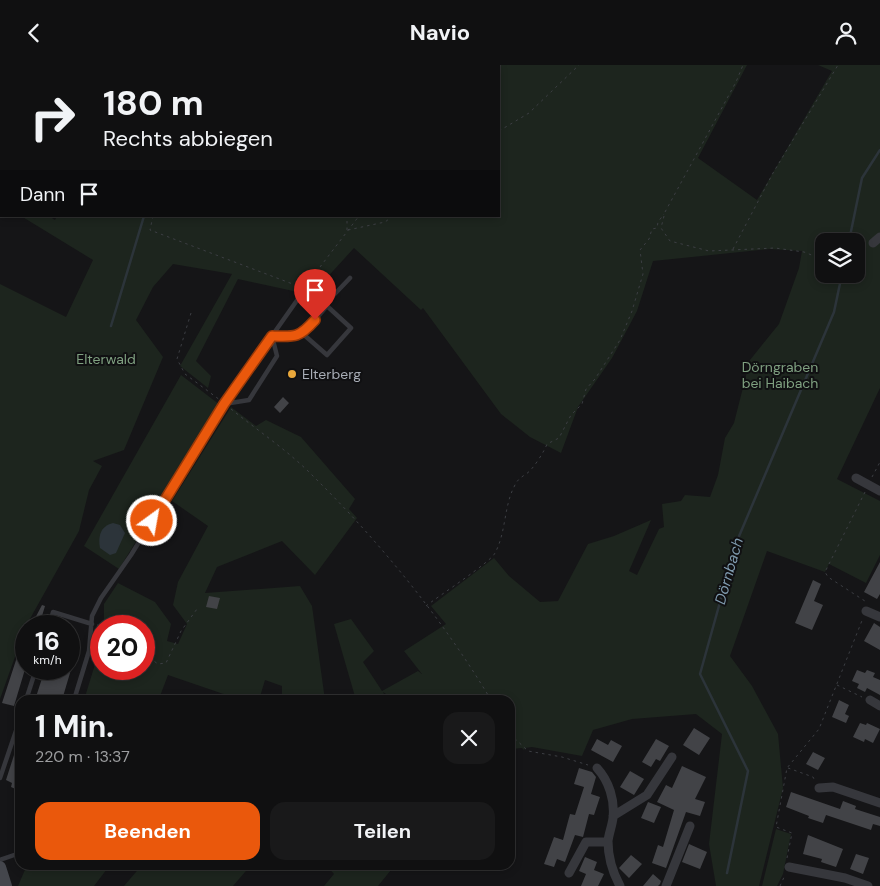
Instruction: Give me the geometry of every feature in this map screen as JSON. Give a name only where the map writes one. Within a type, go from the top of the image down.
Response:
[{"type":"street","points":[[856,478],[880,491]]},
{"type":"street","points":[[866,611],[880,617]]},
{"type":"street","points":[[870,700],[880,706]]},
{"type":"street","points":[[613,816],[647,795],[672,757]]},
{"type":"street","points":[[597,768],[605,777],[611,791],[613,816],[608,841],[613,872],[620,886]]},
{"type":"street","points":[[819,787],[833,787],[880,803]]},
{"type":"street","points":[[666,886],[690,826]]},
{"type":"street","points":[[569,873],[586,842],[608,841]]},
{"type":"street","points":[[0,867],[6,886]]},
{"type":"street","points":[[789,867],[845,878],[868,886]]},
{"type":"lane","points":[[92,615],[101,598],[131,555],[224,404],[317,272]]},
{"type":"lane","points":[[272,336],[293,337],[303,334],[327,307],[328,301],[350,278]]},
{"type":"lane","points":[[301,295],[328,301]]},
{"type":"lane","points":[[303,334],[328,355],[346,335],[351,328],[327,307]]},
{"type":"lane","points":[[224,404],[248,400],[277,356],[272,336]]},
{"type":"lane","points":[[52,615],[53,611],[65,615]]},
{"type":"lane","points":[[76,695],[90,642]]},
{"type":"lane","points":[[28,695],[32,680]]},
{"type":"lane","points":[[0,778],[15,734]]},
{"type":"lane","points":[[0,860],[15,855]]},
{"type":"path","points":[[500,130],[529,113],[580,65]]},
{"type":"path","points":[[426,606],[494,556],[503,534],[513,488],[520,476],[527,474],[544,453],[547,444],[559,438],[571,415],[582,404],[586,389],[595,379],[620,340],[632,311],[643,274],[640,250],[650,239],[652,229],[657,228],[658,222],[736,82],[743,65]]},
{"type":"path","points":[[733,249],[773,173],[838,65]]},
{"type":"path","points":[[664,214],[661,228],[670,241],[709,251],[775,248],[804,252],[815,256]]},
{"type":"path","points":[[153,217],[150,229],[305,289]]},
{"type":"path","points":[[347,217],[347,231]]},
{"type":"path","points":[[317,272],[358,217]]},
{"type":"path","points":[[347,231],[385,222],[392,217]]},
{"type":"path","points":[[191,313],[177,359],[185,374],[310,472],[392,561],[473,670],[488,695]]},
{"type":"path","points":[[780,886],[789,867],[787,859],[792,833],[776,827],[787,768],[819,729],[868,603],[828,577],[825,572],[880,462]]},
{"type":"path","points":[[155,662],[158,664],[166,663],[181,631],[197,609]]},
{"type":"path","points":[[836,684],[870,700]]},
{"type":"path","points":[[515,739],[528,751],[562,757],[597,768]]},
{"type":"path","points":[[787,768],[813,777],[819,787]]},
{"type":"green space","points":[[500,65],[747,65],[698,158],[757,200],[832,71],[818,65],[880,65],[880,388],[837,479],[880,501],[880,555],[866,583],[829,564],[825,572],[767,551],[730,656],[752,686],[778,734],[783,788],[759,886],[716,886],[709,844],[722,734],[696,714],[632,719],[593,730],[582,756],[532,747],[525,748],[524,750],[522,748],[515,749],[515,695],[388,695],[383,692],[384,695],[355,695],[334,624],[351,619],[374,651],[363,662],[382,691],[418,671],[422,674],[404,651],[446,624],[431,606],[494,558],[509,576],[540,602],[558,601],[588,544],[614,536],[651,520],[629,571],[637,575],[659,529],[664,527],[662,504],[681,501],[685,495],[710,497],[718,475],[725,438],[734,423],[750,360],[779,324],[799,268],[802,251],[770,249],[653,261],[637,311],[612,358],[578,407],[561,453],[530,437],[501,414],[423,308],[421,310],[354,248],[323,282],[315,277],[298,292],[238,279],[196,361],[211,376],[208,388],[180,366],[232,274],[173,264],[153,287],[136,320],[163,357],[124,450],[93,461],[102,466],[89,490],[79,531],[32,615],[15,615],[15,657],[0,699],[0,284],[66,317],[93,260],[23,217],[50,217],[55,220],[56,217],[500,217]]},
{"type":"green space","points":[[181,375],[220,405],[119,569],[84,546]]},
{"type":"green space","points":[[231,407],[256,426],[266,420],[301,437],[355,499],[349,509],[357,518],[315,575],[282,541],[217,567],[205,593],[300,586],[312,606],[324,695],[282,695],[282,686],[265,680],[260,695],[226,695],[168,675],[160,695],[86,695],[90,680],[155,680],[155,615],[104,615],[104,604],[118,583],[155,602],[171,624],[167,641],[178,644],[187,624],[173,605],[178,582],[208,526],[172,501]]},
{"type":"green space","points":[[776,829],[791,834],[783,874],[777,886],[762,886]]},
{"type":"green space","points":[[25,870],[106,870],[94,886],[18,886]]},
{"type":"green space","points":[[138,870],[247,870],[233,886],[124,886]]},
{"type":"green space","points":[[330,870],[391,870],[378,886],[324,886],[334,874]]},
{"type":"shaded area","points":[[113,523],[120,525],[125,533],[116,553],[110,555],[100,548],[99,540],[103,529]]},
{"type":"building","points":[[283,397],[289,403],[280,413],[274,407]]},
{"type":"building","points":[[880,562],[880,594],[877,599],[864,592]]},
{"type":"building","points":[[813,580],[821,584],[814,601],[823,605],[812,630],[795,623]]},
{"type":"building","points":[[209,596],[220,598],[217,609],[206,607]]},
{"type":"building","points":[[42,605],[45,606],[42,615],[37,615]]},
{"type":"building","points":[[874,623],[880,627],[880,650],[864,641]]},
{"type":"building","points":[[15,663],[15,680],[22,680],[17,695],[15,695],[14,706],[2,703]]},
{"type":"building","points":[[857,670],[865,673],[867,670],[875,673],[873,677],[880,680],[880,695],[867,688],[865,692],[857,688],[859,684],[852,681]]},
{"type":"building","points":[[41,680],[68,680],[63,695],[37,695]]},
{"type":"building","points":[[839,700],[849,705],[845,714],[849,716],[846,723],[832,717]]},
{"type":"building","points":[[860,723],[866,725],[867,723],[880,729],[873,743],[865,739],[864,742],[853,737]]},
{"type":"building","points":[[694,728],[710,738],[699,755],[683,745]]},
{"type":"building","points":[[597,739],[608,745],[611,740],[622,746],[613,762],[591,750]]},
{"type":"building","points":[[656,739],[669,746],[660,761],[656,759],[651,767],[642,762]]},
{"type":"building","points":[[813,752],[825,758],[818,770],[806,764]]},
{"type":"building","points":[[15,755],[15,789],[11,787],[12,783],[6,780]]},
{"type":"building","points":[[682,766],[706,777],[695,799],[705,802],[700,816],[686,812],[666,868],[652,863],[658,845],[663,847],[674,810],[657,802],[666,785],[672,788]]},
{"type":"building","points":[[579,768],[592,772],[596,777],[591,794],[600,797],[594,815],[589,814],[583,837],[575,835],[565,862],[557,859],[554,867],[544,864],[554,837],[563,840],[570,814],[575,815],[584,787],[574,784]]},
{"type":"building","points":[[630,771],[644,779],[634,795],[620,787]]},
{"type":"building","points":[[791,792],[840,809],[843,801],[856,806],[855,809],[880,817],[880,826],[873,824],[871,830],[826,815],[823,823],[808,818],[809,816],[786,807]]},
{"type":"building","points":[[648,802],[661,807],[654,823],[641,818]]},
{"type":"building","points":[[808,835],[843,849],[836,867],[821,862],[822,859],[803,854]]},
{"type":"building","points":[[689,844],[707,852],[700,869],[682,862]]},
{"type":"building","points":[[856,854],[869,858],[863,874],[850,869]]},
{"type":"building","points":[[631,855],[642,864],[629,878],[619,868]]},
{"type":"building","points":[[585,857],[597,862],[594,870],[604,874],[598,886],[581,886],[586,874],[579,871]]},
{"type":"building","points":[[653,874],[661,881],[660,884],[658,886],[643,886]]},
{"type":"waterway","name":"Dörnbach","points":[[851,233],[862,178],[880,150]]},
{"type":"waterway","points":[[111,326],[144,217]]},
{"type":"waterway","name":"Dörnbach","points":[[727,873],[748,771],[700,674],[737,541],[834,312],[840,283]]},
{"type":"place","name":"Elterberg","points":[[292,374]]},
{"type":"route","points":[[152,521],[224,404],[272,336],[293,337],[303,334],[315,320]]},
{"type":"park label","name":"Elterwald","points":[[106,359]]},
{"type":"park label","name":"Dörngraben bei Haibach","points":[[780,375]]}]
